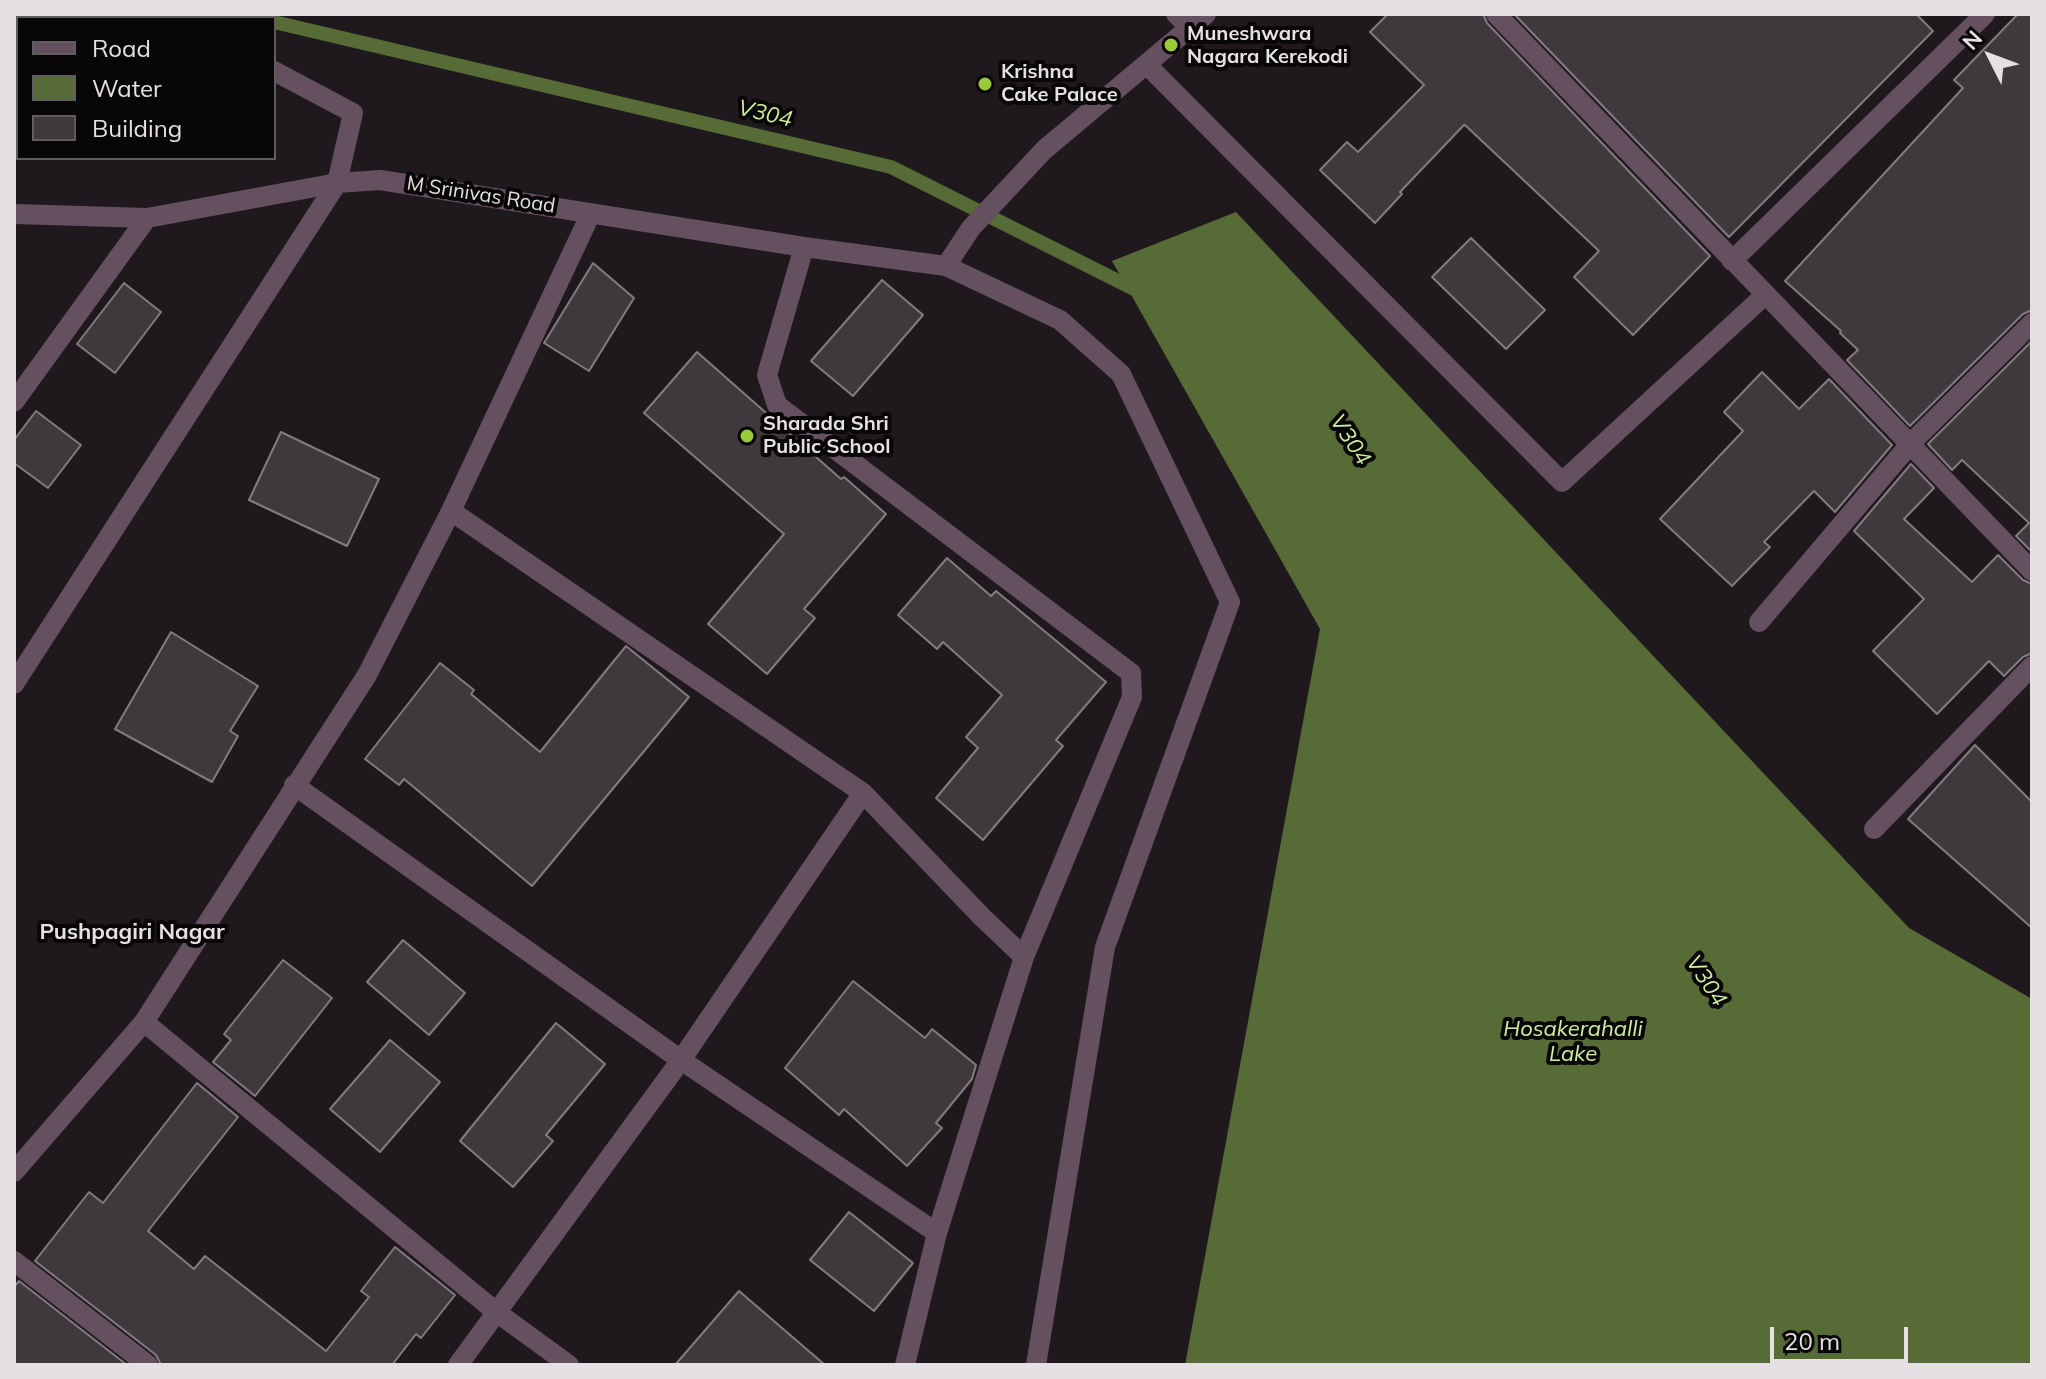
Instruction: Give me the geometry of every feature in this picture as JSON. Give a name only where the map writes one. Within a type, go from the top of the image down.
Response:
[{"type":"street","points":[[946,266],[971,228],[1044,150],[1147,65],[1183,21],[1206,14]]},
{"type":"street","points":[[1496,14],[2032,571]]},
{"type":"street","points":[[1732,261],[1985,14]]},
{"type":"street","points":[[1147,65],[1562,482],[1765,295]]},
{"type":"street","points":[[14,684],[337,183],[353,113],[276,72]]},
{"type":"street","name":"M Srinivas Road","points":[[14,214],[147,218],[337,183],[380,180],[804,247],[946,266],[1060,320],[1121,374],[1230,602],[1105,947],[1036,1365]]},
{"type":"street","points":[[14,1172],[144,1022],[367,675],[451,511],[591,213]]},
{"type":"street","points":[[14,402],[147,218]]},
{"type":"street","points":[[804,247],[767,375],[777,405],[1131,673],[1132,697],[1024,957],[937,1233],[905,1365]]},
{"type":"street","points":[[1759,622],[1911,443],[2032,323]]},
{"type":"street","points":[[451,511],[863,793],[1024,957]]},
{"type":"street","points":[[1874,829],[2032,666]]},
{"type":"street","points":[[294,785],[681,1060],[937,1233]]},
{"type":"street","points":[[458,1365],[681,1060],[863,793]]},
{"type":"street","points":[[144,1022],[495,1311],[569,1365]]},
{"type":"street","points":[[14,1261],[148,1365]]},
{"type":"water","name":"Hosakerahalli Lake","points":[[1236,212],[1909,928],[2032,999],[2032,1365],[1185,1365],[1320,629],[1112,261]]},
{"type":"building","points":[[1388,14],[1483,14],[1487,23],[1710,256],[1633,335],[1574,277],[1599,251],[1466,126],[1400,192],[1402,194],[1375,223],[1320,170],[1347,142],[1358,152],[1424,85],[1370,32]]},
{"type":"building","points":[[1514,14],[1916,14],[1933,31],[1729,237]]},
{"type":"building","points":[[2018,14],[2032,14],[2032,310],[2023,314],[1910,426],[1847,360],[1858,350],[1785,281],[1963,88],[1954,80]]},
{"type":"building","points":[[1471,238],[1545,310],[1506,349],[1432,277]]},
{"type":"building","points":[[593,263],[634,298],[589,371],[544,343]]},
{"type":"building","points":[[882,280],[923,315],[853,396],[811,361]]},
{"type":"building","points":[[124,283],[161,312],[115,373],[77,344]]},
{"type":"building","points":[[2032,341],[2032,552],[2016,536],[2029,523],[1962,460],[1952,470],[1928,444]]},
{"type":"building","points":[[697,352],[841,479],[844,477],[886,514],[804,609],[815,618],[767,674],[708,624],[784,534],[644,413]]},
{"type":"building","points":[[1762,372],[1799,409],[1829,379],[1892,445],[1835,512],[1814,491],[1764,542],[1770,547],[1732,586],[1660,519],[1743,431],[1724,412]]},
{"type":"building","points":[[36,411],[81,445],[48,488],[14,463],[14,440]]},
{"type":"building","points":[[281,432],[379,479],[347,546],[249,500]]},
{"type":"building","points":[[1911,464],[1934,488],[1904,519],[1972,582],[1998,555],[2023,580],[2032,584],[2032,653],[2023,657],[2004,676],[1989,661],[1937,714],[1873,651],[1924,599],[1854,531]]},
{"type":"building","points":[[947,558],[991,596],[996,591],[1106,682],[1056,740],[1063,746],[983,840],[936,798],[978,748],[966,737],[1002,695],[943,642],[937,649],[898,615]]},
{"type":"building","points":[[171,632],[258,686],[230,731],[238,736],[212,782],[115,729]]},
{"type":"building","points":[[626,646],[689,697],[532,886],[404,779],[399,785],[365,759],[440,663],[474,690],[471,694],[540,752]]},
{"type":"building","points":[[1975,745],[2032,802],[2032,928],[1908,819]]},
{"type":"building","points":[[403,940],[465,993],[429,1035],[367,982]]},
{"type":"building","points":[[283,960],[332,998],[255,1096],[213,1062],[231,1040],[224,1034]]},
{"type":"building","points":[[853,981],[925,1038],[932,1029],[976,1065],[972,1079],[936,1123],[942,1128],[907,1166],[844,1109],[839,1115],[785,1068]]},
{"type":"building","points":[[556,1023],[605,1064],[546,1135],[553,1141],[513,1187],[460,1141]]},
{"type":"building","points":[[390,1040],[440,1082],[380,1152],[330,1109]]},
{"type":"building","points":[[197,1083],[238,1117],[148,1231],[194,1269],[205,1256],[326,1351],[369,1297],[361,1291],[395,1247],[455,1295],[421,1338],[416,1334],[392,1365],[161,1365],[156,1355],[35,1261],[89,1192],[103,1203]]},
{"type":"building","points":[[849,1212],[913,1263],[874,1311],[810,1260]]},
{"type":"building","points":[[19,1281],[127,1365],[14,1365],[14,1287]]},
{"type":"building","points":[[739,1291],[825,1365],[675,1365]]},
{"type":"waterway","name":"V304","points":[[240,14],[248,16]]},
{"type":"waterway","name":"V304","points":[[276,22],[891,167],[1140,292]]},
{"type":"place","name":"Muneshwara Nagara Kerekodi","points":[[1171,45]]},
{"type":"place","name":"Krishna Cake Palace","points":[[985,84]]},
{"type":"place","name":"Sharada Shri Public School","points":[[747,436]]},
{"type":"district","name":"Pushpagiri Nagar","points":[[132,932]]}]
